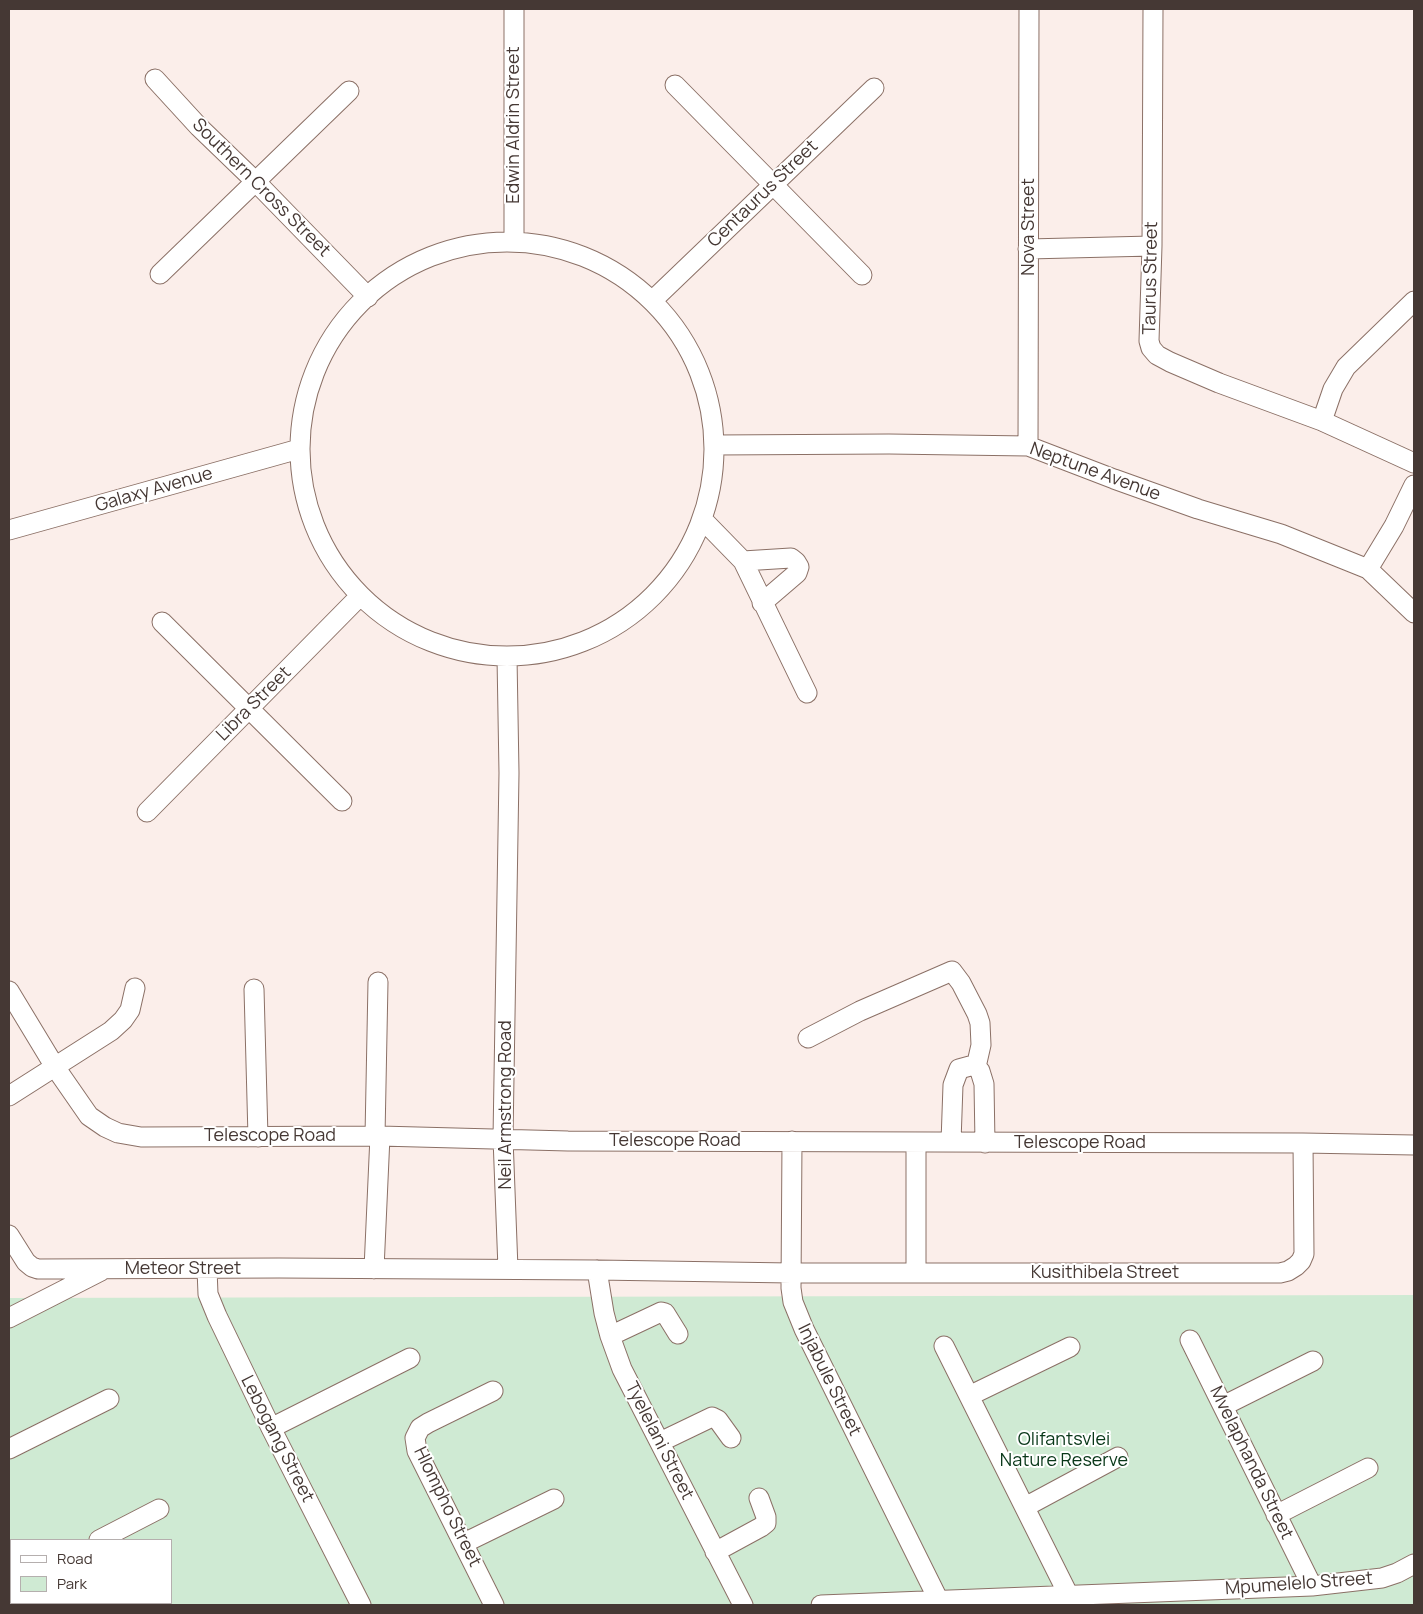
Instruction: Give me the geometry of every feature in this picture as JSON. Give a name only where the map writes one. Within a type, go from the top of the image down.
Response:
[{"type":"street","name":"Edwin Aldrin Street","points":[[514,9],[514,242]]},
{"type":"street","name":"Nova Street","points":[[1028,446],[1029,9]]},
{"type":"street","name":"Taurus Street","points":[[1153,9],[1150,346],[1157,355],[1219,383],[1322,421],[1414,463]]},
{"type":"street","name":"Southern Cross Street","points":[[155,79],[199,127],[368,296]]},
{"type":"street","points":[[675,85],[862,275]]},
{"type":"street","name":"Centaurus Street","points":[[653,300],[874,88]]},
{"type":"street","points":[[160,274],[349,91]]},
{"type":"street","points":[[514,242],[552,246],[589,258],[623,276],[653,300],[679,331],[698,366],[711,405],[715,445],[713,479],[703,520],[680,565],[646,603],[626,619],[582,643],[549,652],[507,657],[453,650],[427,641],[402,629],[380,614],[360,596],[334,565],[314,529],[303,490],[299,449],[304,406],[317,366],[338,328],[368,296],[392,276],[420,261],[450,250],[482,243],[514,242]]},
{"type":"street","points":[[1028,249],[1152,246]]},
{"type":"street","points":[[1322,421],[1333,389],[1346,367],[1370,341],[1414,300]]},
{"type":"street","name":"Neptune Avenue","points":[[715,445],[889,444],[1028,446],[1198,509],[1281,534],[1368,570],[1414,614]]},
{"type":"street","name":"Galaxy Avenue","points":[[9,530],[299,449]]},
{"type":"street","points":[[1368,570],[1394,526],[1414,485]]},
{"type":"street","points":[[703,520],[743,561],[807,693]]},
{"type":"street","points":[[743,561],[791,558],[799,567],[797,573],[762,603]]},
{"type":"street","name":"Libra Street","points":[[147,812],[360,596]]},
{"type":"street","points":[[162,622],[342,801]]},
{"type":"street","name":"Neil Armstrong Road","points":[[507,657],[509,773],[503,1138],[508,1269]]},
{"type":"street","points":[[808,1038],[860,1011],[952,971],[977,1014],[982,1033],[976,1067],[983,1077],[984,1084],[985,1143]]},
{"type":"street","points":[[374,1269],[378,982]]},
{"type":"street","points":[[9,1096],[111,1031],[123,1020],[130,1010],[135,988]]},
{"type":"street","points":[[254,988],[258,1137]]},
{"type":"street","name":"Telescope Road","points":[[9,991],[55,1067],[89,1116],[118,1133],[141,1137],[377,1136],[568,1141],[1414,1145]]},
{"type":"street","points":[[951,1142],[952,1101],[956,1074],[964,1066],[976,1067]]},
{"type":"street","name":"Injabule Street","points":[[792,1141],[791,1272],[793,1302],[804,1329],[939,1601]]},
{"type":"street","points":[[508,1269],[916,1272],[916,1143]]},
{"type":"street","name":"Kusithibela Street","points":[[916,1272],[1284,1272],[1296,1266],[1304,1254],[1303,1143]]},
{"type":"street","name":"Meteor Street","points":[[9,1235],[26,1262],[38,1269],[508,1269]]},
{"type":"street","points":[[9,1318],[105,1269]]},
{"type":"street","name":"Lebogang Street","points":[[207,1269],[207,1288],[210,1301],[271,1428],[361,1605]]},
{"type":"street","name":"Tyelelani Street","points":[[597,1270],[604,1313],[622,1369],[743,1605]]},
{"type":"street","points":[[610,1336],[661,1312],[665,1312],[678,1334]]},
{"type":"street","name":"Mvelaphanda Street","points":[[1190,1340],[1312,1586]]},
{"type":"street","points":[[944,1346],[1069,1596]]},
{"type":"street","points":[[969,1396],[1070,1347]]},
{"type":"street","points":[[271,1428],[410,1358]]},
{"type":"street","points":[[1223,1406],[1313,1361]]},
{"type":"street","name":"Hlompho Street","points":[[493,1391],[428,1423],[420,1428],[415,1438],[417,1452],[494,1605]]},
{"type":"street","points":[[9,1449],[109,1399]]},
{"type":"street","points":[[660,1442],[712,1417],[718,1420],[731,1438]]},
{"type":"street","points":[[1024,1506],[1118,1458]]},
{"type":"street","points":[[1276,1515],[1368,1468]]},
{"type":"street","points":[[464,1543],[554,1498]]},
{"type":"street","points":[[715,1552],[766,1523],[766,1517],[759,1498]]},
{"type":"street","points":[[101,1539],[159,1509]]},
{"type":"street","name":"Mpumelelo Street","points":[[821,1605],[1312,1586],[1382,1578],[1414,1564]]},
{"type":"green space","name":"Olifantsvlei Nature Reserve","points":[[1414,1295],[1414,1605],[9,1605],[9,1298]]}]
